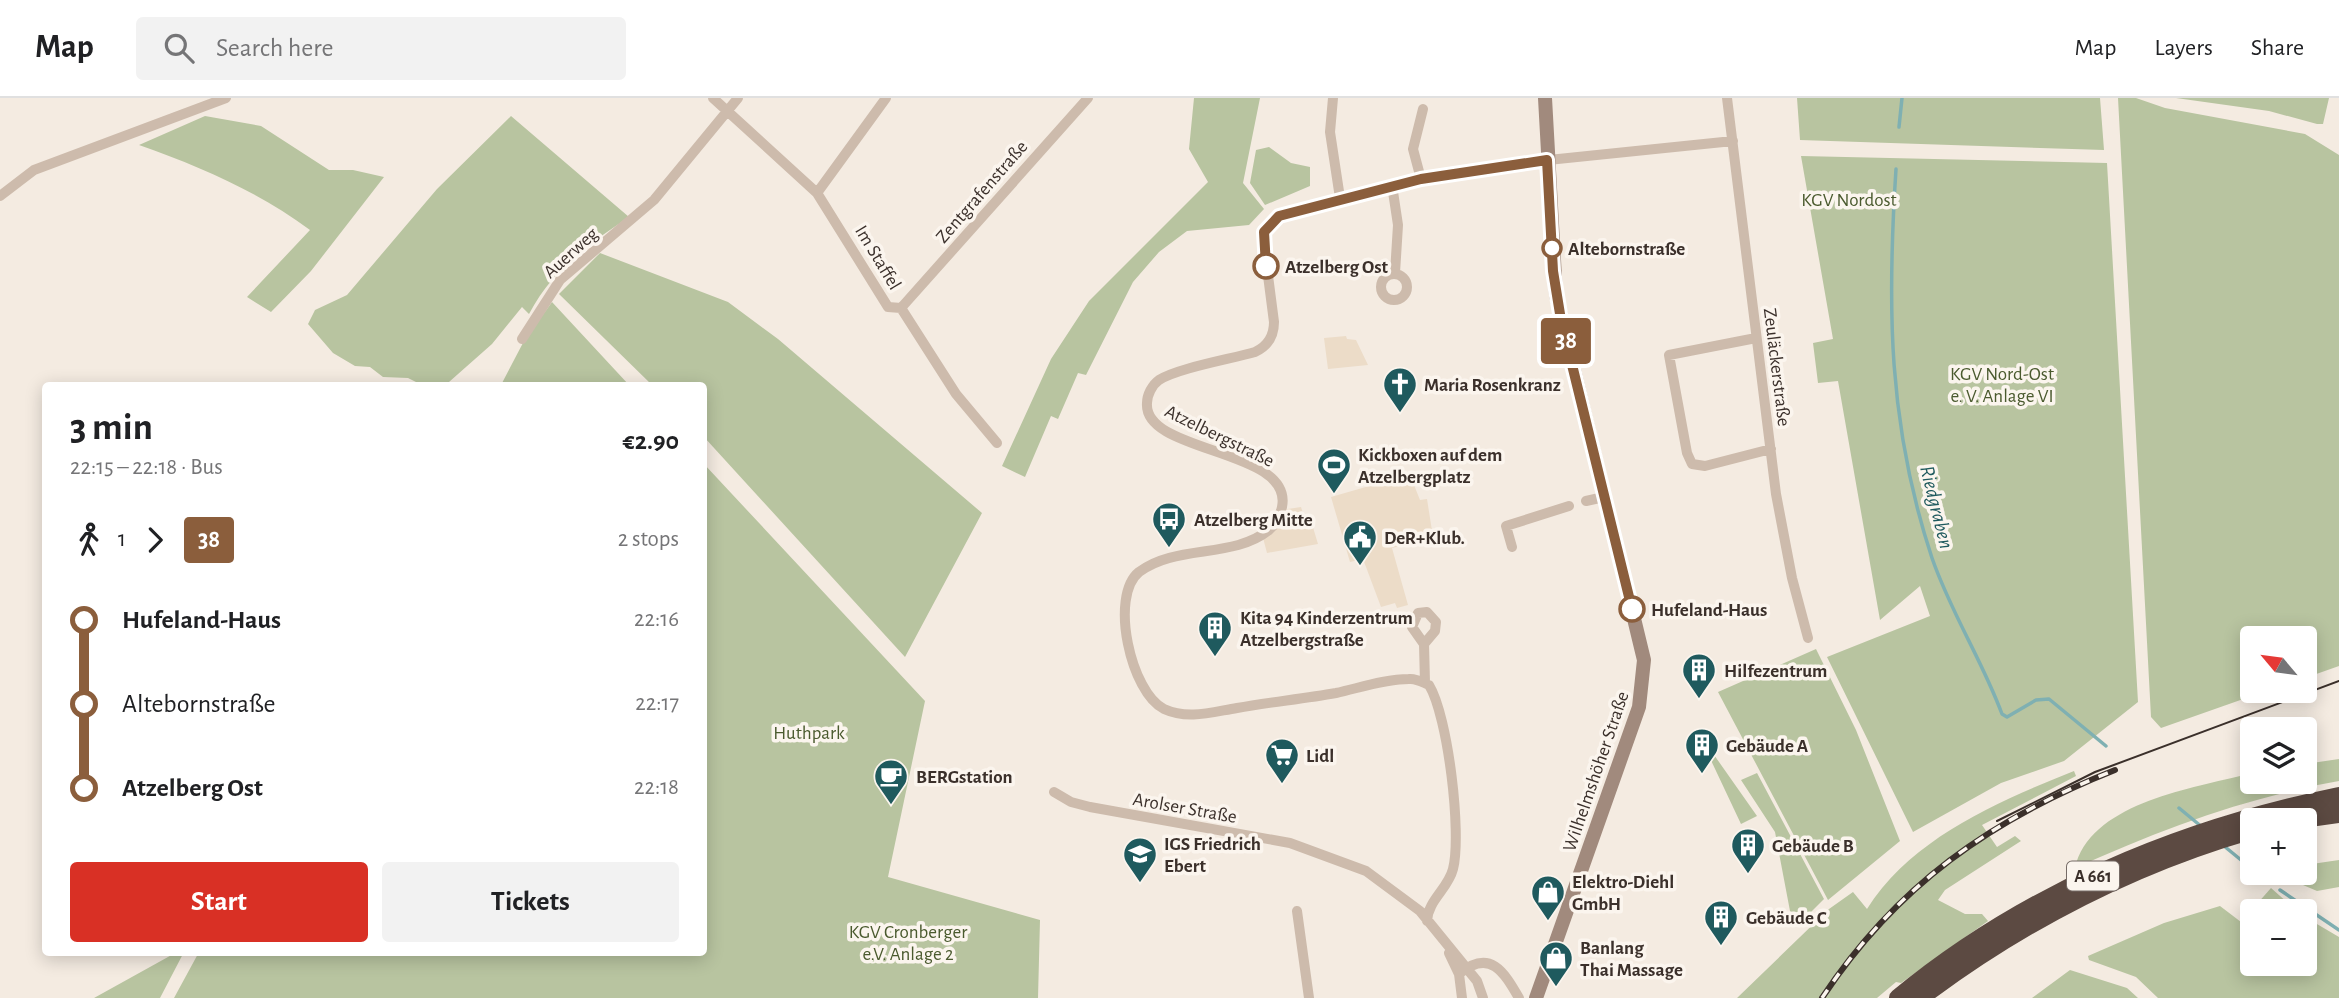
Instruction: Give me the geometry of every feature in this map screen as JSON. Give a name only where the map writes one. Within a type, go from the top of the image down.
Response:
[{"type":"highway","name":"A 661","points":[[2311,808],[2339,796]]},
{"type":"highway","name":"A 661","points":[[2317,814],[2339,814]]},
{"type":"highway","name":"A 661","points":[[1908,996],[1983,937],[2073,886],[2187,836],[2240,825]]},
{"type":"highway","name":"A 661","points":[[1908,996],[2089,891],[2186,850],[2240,834]]},
{"type":"main road","name":"Wilhelmshöher Straße","points":[[1536,998],[1643,692],[1644,660],[1556,295],[1545,98]]},
{"type":"street","points":[[0,196],[34,170],[226,98]]},
{"type":"street","name":"Im Staffel","points":[[713,98],[817,193],[888,307],[901,308],[956,394],[998,443]]},
{"type":"street","name":"Auerweg","points":[[522,339],[560,280],[654,200],[738,98]]},
{"type":"street","points":[[817,193],[886,98]]},
{"type":"street","name":"Zentgrafenstraße","points":[[901,308],[1088,98]]},
{"type":"street","points":[[1333,98],[1331,132],[1340,198]]},
{"type":"street","name":"Zeuläckerstraße","points":[[1727,98],[1782,534],[1808,638]]},
{"type":"street","points":[[1421,179],[1413,149],[1423,108]]},
{"type":"street","points":[[1547,160],[1733,141]]},
{"type":"street","name":"Atzelbergstraße","points":[[1425,683],[1409,678],[1326,695],[1185,715],[1165,709],[1152,700],[1140,684],[1134,667],[1125,602],[1129,585],[1138,574],[1165,560],[1253,538],[1276,523],[1283,503],[1276,484],[1259,469],[1152,423],[1147,406],[1150,391],[1157,382],[1167,376],[1255,352],[1266,344],[1272,334],[1274,322],[1264,232],[1279,216],[1392,185],[1547,160]]},
{"type":"street","points":[[1392,185],[1398,225],[1395,273]]},
{"type":"street","points":[[1756,338],[1669,355],[1687,453],[1692,464],[1705,466],[1771,449]]},
{"type":"street","points":[[1586,501],[1604,497]]},
{"type":"street","points":[[1512,547],[1506,526],[1518,519],[1569,506]]},
{"type":"street","points":[[1424,643],[1425,683],[1432,690],[1438,709],[1453,792],[1457,837],[1452,871],[1431,905],[1427,921]]},
{"type":"street","name":"Arolser Straße","points":[[1054,792],[1071,802],[1090,807],[1290,843],[1366,872],[1420,911],[1463,971],[1477,981],[1483,998]]},
{"type":"street","points":[[1297,911],[1309,998]]},
{"type":"street","points":[[1462,998],[1463,971],[1477,963],[1493,965],[1506,976],[1519,998]]},
{"type":"green space","points":[[1194,98],[1260,98],[1243,183],[1264,209],[1249,225],[1187,231],[1159,252],[1133,282],[1086,375],[1078,373],[1058,419],[1051,416],[1025,477],[1002,466],[1051,359],[1089,301],[1208,182],[1189,149]]},
{"type":"green space","points":[[1797,98],[2100,98],[2104,150],[1800,140]]},
{"type":"green space","points":[[2118,98],[2136,98],[2165,108],[2305,134],[2339,155],[2339,666],[2317,674],[2317,626],[2240,626],[2240,700],[2161,728],[2151,717]]},
{"type":"green space","points":[[2176,98],[2329,98],[2323,124],[2317,124],[2269,111]]},
{"type":"green space","points":[[205,116],[261,126],[329,170],[353,170],[384,177],[311,271],[271,312],[247,297],[310,230],[270,203],[228,181],[139,145]]},
{"type":"green space","points":[[511,116],[629,217],[572,259],[538,298],[529,314],[522,307],[492,344],[449,382],[416,382],[408,378],[383,377],[370,367],[355,366],[333,353],[308,324],[315,310],[347,295],[437,189]]},
{"type":"green space","points":[[1269,147],[1291,163],[1310,167],[1310,186],[1265,205],[1250,183],[1256,150]]},
{"type":"green space","name":"KGV Nord-Ost e. V. Anlage VI","points":[[1801,156],[2107,163],[2138,702],[2064,761],[2001,783],[1913,832],[1827,657],[1930,616],[1920,586],[1880,620],[1838,381],[1818,383],[1813,343],[1833,339]]},
{"type":"green space","points":[[600,253],[728,302],[778,339],[982,513],[905,657],[707,440],[707,382],[649,382],[559,294]]},
{"type":"green space","points":[[552,302],[626,382],[503,382],[524,341]]},
{"type":"green space","name":"Huthpark","points":[[707,467],[925,701],[888,877],[1040,920],[1038,998],[174,998],[197,956],[707,956]]},
{"type":"green space","points":[[1816,649],[1856,730],[1900,841],[1828,900],[1718,692]]},
{"type":"green space","points":[[1712,752],[1757,816],[1741,824],[1708,754]]},
{"type":"green space","points":[[2339,759],[2339,781],[2317,786],[2317,762]]},
{"type":"green space","points":[[2074,771],[2076,776],[1982,825],[1997,847],[2015,836],[2021,841],[1945,890],[1938,900],[1965,914],[1982,914],[1988,921],[1901,983],[1896,982],[1877,998],[1737,998],[1829,909],[1853,892],[1867,909],[1886,884],[1932,842],[1987,810]]},
{"type":"green space","points":[[1757,773],[1824,899],[1801,922],[1790,911],[1775,832],[1741,780]]},
{"type":"green space","points":[[2240,776],[2240,794],[2280,794],[2204,816],[2075,868],[2084,846],[2099,829],[2119,815],[2143,803]]},
{"type":"green space","points":[[2339,860],[2339,887],[2317,891],[2303,885],[2317,885],[2317,863]]},
{"type":"green space","points":[[2271,888],[2283,899],[2261,899]]},
{"type":"green space","points":[[2220,906],[2240,921],[2240,976],[2317,976],[2317,924],[2339,937],[2339,998],[2158,998],[2136,977],[2089,960],[2088,956],[2164,923]]},
{"type":"green space","points":[[170,956],[182,956],[160,998],[94,998]]},
{"type":"green space","points":[[2070,970],[2127,988],[2138,998],[2032,998]]},
{"type":"shaded area","points":[[1346,336],[1347,339],[1356,340],[1368,365],[1328,369],[1324,338]]},
{"type":"shaded area","points":[[1390,480],[1391,486],[1412,480],[1420,500],[1427,499],[1433,537],[1392,548],[1408,605],[1397,608],[1395,603],[1381,607],[1363,559],[1350,562],[1331,497]]},
{"type":"shaded area","points":[[1301,507],[1307,525],[1312,524],[1318,544],[1267,553],[1262,534],[1281,510]]},
{"type":"waterway","name":"Riedgraben","points":[[1899,127],[1902,98]]},
{"type":"waterway","name":"Riedgraben","points":[[1896,169],[1892,269],[1894,365],[1907,461],[1917,509],[1932,558],[2002,714],[2007,717],[2036,700],[2049,699],[2106,746]]},
{"type":"waterway","name":"Riedgraben","points":[[2179,808],[2202,827]]},
{"type":"waterway","name":"Riedgraben","points":[[2224,846],[2240,859]]},
{"type":"waterway","name":"Riedgraben","points":[[2280,890],[2339,930]]},
{"type":"tram line","points":[[1997,821],[2095,772],[2339,681]]},
{"type":"railway","points":[[1822,998],[1882,922],[1950,860],[2027,811],[2115,770]]},
{"type":"bus line","name":"38","points":[[1266,266],[1264,232],[1279,216],[1421,179],[1517,162],[1547,160],[1556,295],[1579,399],[1632,609]]},
{"type":"place","name":"Altebornstraße","points":[[1552,248]]},
{"type":"place","name":"Atzelberg Ost","points":[[1266,266]]},
{"type":"place","name":"Maria Rosenkranz","points":[[1400,414]]},
{"type":"place","name":"Kickboxen auf dem Atzelbergplatz","points":[[1334,495]]},
{"type":"place","name":"Atzelberg Mitte","points":[[1169,549]]},
{"type":"place","name":"DeR+Klub.","points":[[1360,567]]},
{"type":"place","name":"Hufeland-Haus","points":[[1632,609]]},
{"type":"place","name":"Kita 94 Kinderzentrum Atzelbergstraße","points":[[1215,658]]},
{"type":"place","name":"Hilfezentrum","points":[[1699,700]]},
{"type":"place","name":"Gebäude A","points":[[1702,775]]},
{"type":"place","name":"Lidl","points":[[1282,785]]},
{"type":"place","name":"BERGstation","points":[[891,806]]},
{"type":"place","name":"Gebäude B","points":[[1748,875]]},
{"type":"place","name":"IGS Friedrich Ebert","points":[[1140,884]]},
{"type":"place","name":"Elektro-Diehl GmbH","points":[[1548,922]]},
{"type":"place","name":"Gebäude C","points":[[1721,947]]},
{"type":"place","name":"Banlang Thai Massage","points":[[1556,988]]},
{"type":"park label","name":"KGV Nordost","points":[[1849,199]]},
{"type":"park label","name":"KGV Cronberger e.V. Anlage 2","points":[[908,942]]}]
